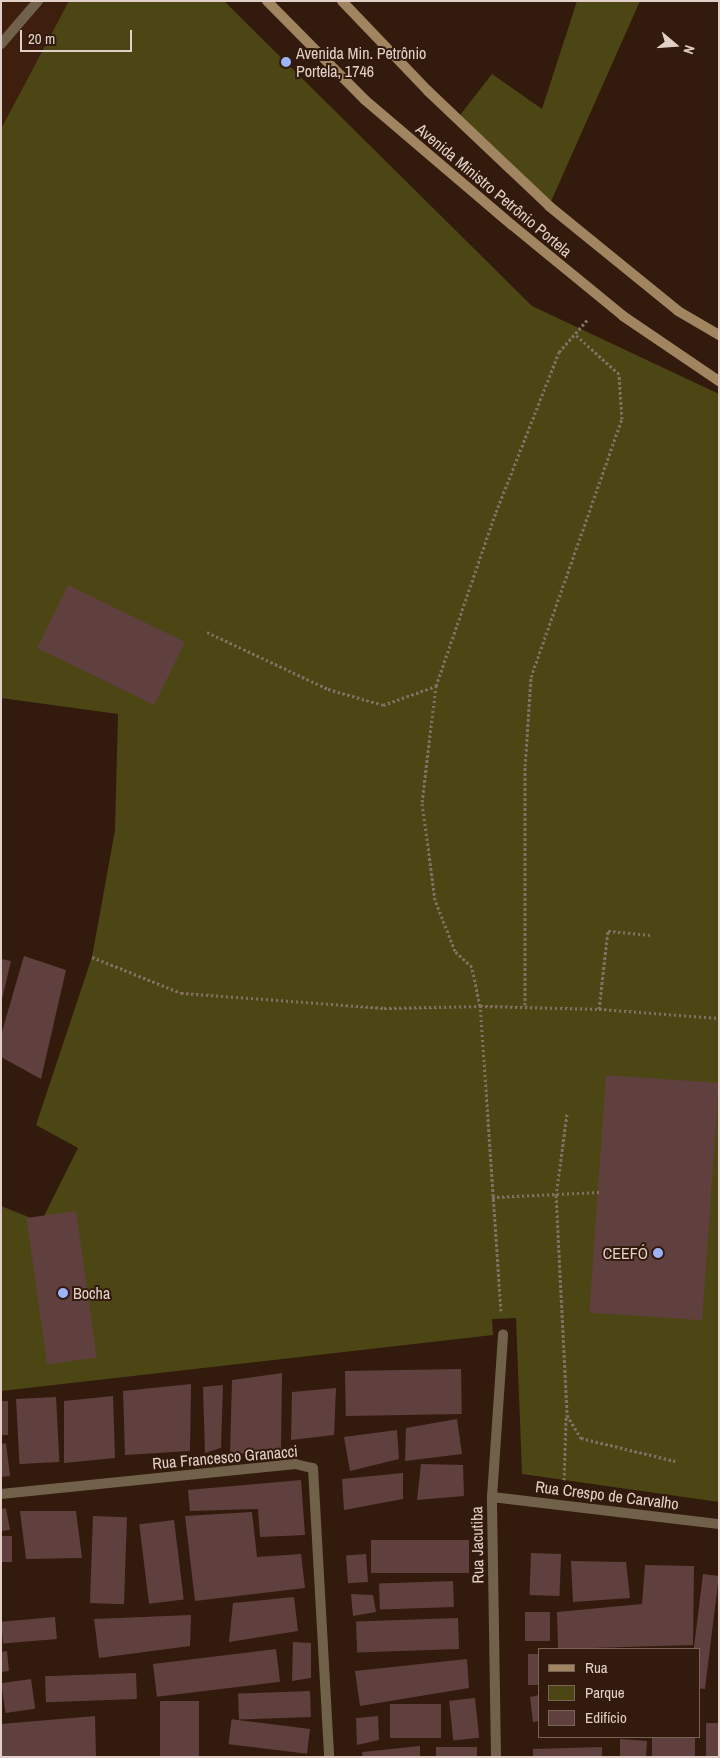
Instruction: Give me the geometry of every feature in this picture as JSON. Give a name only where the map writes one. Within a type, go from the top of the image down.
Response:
[{"type":"street","points":[[1,44],[38,1]]},
{"type":"street","name":"Avenida Ministro Petrônio Portela","points":[[267,1],[365,100],[603,300],[719,381]]},
{"type":"street","name":"Avenida Ministro Petrônio Portela","points":[[342,1],[428,91],[549,206],[678,311],[719,335]]},
{"type":"street","name":"Rua Jacutiba","points":[[496,1757],[492,1497],[503,1334]]},
{"type":"street","name":"Rua Francesco Granacci","points":[[1,1494],[295,1464],[313,1468],[329,1757]]},
{"type":"street","name":"Rua Crespo de Carvalho","points":[[492,1497],[719,1524]]},
{"type":"path","points":[[503,1334],[480,1006],[472,968],[455,951],[435,900],[422,802],[436,686],[496,512],[559,352],[603,300]]},
{"type":"path","points":[[525,1005],[524,766],[531,677],[622,419],[619,374],[575,334]]},
{"type":"path","points":[[207,632],[328,690],[383,705],[436,686]]},
{"type":"path","points":[[599,1008],[608,932],[651,934]]},
{"type":"path","points":[[92,957],[181,993],[384,1008],[525,1005],[599,1008],[719,1018]]},
{"type":"path","points":[[564,1480],[566,1415],[556,1195],[567,1114]]},
{"type":"path","points":[[492,1197],[600,1192]]},
{"type":"path","points":[[566,1415],[581,1438],[675,1462]]},
{"type":"shaded area","points":[[1,1],[83,1],[1,160]]},
{"type":"green space","points":[[69,1],[224,1],[532,306],[719,394],[719,1502],[522,1474],[516,1318],[492,1319],[493,1335],[1,1391],[1,1206],[41,1222],[78,1148],[36,1125],[92,957],[115,830],[118,714],[1,698],[1,129]]},
{"type":"green space","points":[[577,1],[640,1],[549,206],[457,119],[492,74],[542,109]]},
{"type":"building","points":[[68,585],[185,642],[154,705],[37,648]]},
{"type":"building","points":[[24,956],[66,970],[41,1079],[1,1057],[1,1035]]},
{"type":"building","points":[[1,959],[11,961],[2,999],[1,999]]},
{"type":"building","name":"CEEFÓ","points":[[606,1075],[719,1083],[702,1320],[589,1312]]},
{"type":"building","name":"Bocha","points":[[76,1211],[97,1358],[47,1365],[26,1218]]},
{"type":"building","points":[[461,1369],[462,1414],[346,1416],[345,1371]]},
{"type":"building","points":[[282,1373],[281,1449],[230,1455],[232,1380]]},
{"type":"building","points":[[191,1384],[190,1451],[125,1455],[123,1391]]},
{"type":"building","points":[[223,1385],[221,1448],[205,1453],[203,1387]]},
{"type":"building","points":[[336,1388],[334,1435],[291,1440],[292,1392]]},
{"type":"building","points":[[113,1396],[115,1458],[64,1463],[64,1401]]},
{"type":"building","points":[[56,1397],[59,1462],[19,1464],[16,1399]]},
{"type":"building","points":[[1,1401],[8,1401],[8,1435],[1,1435]]},
{"type":"building","points":[[457,1419],[462,1454],[405,1461],[406,1428]]},
{"type":"building","points":[[397,1430],[399,1459],[350,1471],[344,1437]]},
{"type":"building","points":[[6,1443],[10,1476],[1,1477],[1,1444]]},
{"type":"building","points":[[421,1464],[463,1465],[464,1496],[417,1500]]},
{"type":"building","points":[[403,1473],[403,1499],[344,1510],[342,1479]]},
{"type":"building","points":[[301,1480],[305,1535],[260,1537],[258,1509],[190,1511],[188,1490]]},
{"type":"building","points":[[6,1508],[10,1530],[1,1531],[1,1509]]},
{"type":"building","points":[[20,1511],[76,1511],[82,1558],[26,1559]]},
{"type":"building","points":[[252,1512],[257,1557],[301,1554],[305,1588],[195,1601],[185,1516]]},
{"type":"building","points":[[93,1516],[127,1517],[124,1604],[90,1603]]},
{"type":"building","points":[[174,1520],[184,1599],[149,1604],[139,1524]]},
{"type":"building","points":[[1,1536],[12,1536],[12,1562],[1,1562]]},
{"type":"building","points":[[371,1540],[469,1540],[469,1573],[371,1573]]},
{"type":"building","points":[[531,1553],[561,1554],[560,1596],[530,1595]]},
{"type":"building","points":[[366,1554],[368,1582],[348,1583],[346,1555]]},
{"type":"building","points":[[571,1561],[626,1562],[630,1598],[573,1602]]},
{"type":"building","points":[[645,1565],[694,1566],[693,1645],[558,1648],[557,1612],[642,1604]]},
{"type":"building","points":[[703,1574],[719,1576],[705,1689],[700,1688],[700,1648],[694,1648]]},
{"type":"building","points":[[453,1581],[454,1607],[380,1610],[379,1584]]},
{"type":"building","points":[[351,1594],[373,1595],[376,1612],[353,1616]]},
{"type":"building","points":[[294,1597],[298,1631],[229,1642],[233,1603]]},
{"type":"building","points":[[525,1612],[550,1612],[550,1641],[525,1641]]},
{"type":"building","points":[[191,1615],[190,1646],[99,1658],[94,1619]]},
{"type":"building","points":[[55,1617],[57,1639],[3,1644],[1,1622]]},
{"type":"building","points":[[458,1618],[459,1649],[357,1653],[356,1622]]},
{"type":"building","points":[[293,1642],[311,1643],[311,1678],[292,1681]]},
{"type":"building","points":[[276,1649],[280,1682],[157,1697],[153,1664]]},
{"type":"building","points":[[7,1651],[9,1671],[1,1672],[1,1652]]},
{"type":"building","points":[[528,1654],[538,1654],[538,1685],[528,1685]]},
{"type":"building","points":[[467,1659],[469,1688],[360,1706],[355,1671]]},
{"type":"building","points":[[136,1673],[137,1699],[46,1702],[45,1676]]},
{"type":"building","points":[[31,1679],[35,1709],[5,1713],[1,1683]]},
{"type":"building","points":[[310,1691],[311,1717],[239,1719],[238,1694]]},
{"type":"building","points":[[538,1695],[538,1721],[533,1722],[530,1697]]},
{"type":"building","points":[[475,1698],[479,1738],[453,1740],[449,1701]]},
{"type":"building","points":[[160,1701],[199,1701],[199,1757],[160,1757]]},
{"type":"building","points":[[390,1704],[441,1704],[441,1738],[390,1738]]},
{"type":"building","points":[[95,1716],[96,1757],[1,1757],[1,1724]]},
{"type":"building","points":[[378,1716],[379,1740],[357,1745],[356,1718]]},
{"type":"building","points":[[232,1719],[310,1729],[307,1754],[229,1744]]},
{"type":"building","points":[[706,1723],[719,1723],[719,1757],[706,1757]]},
{"type":"building","points":[[652,1738],[695,1738],[695,1757],[652,1757]]},
{"type":"building","points":[[620,1739],[647,1741],[646,1757],[620,1757]]},
{"type":"building","points":[[420,1746],[420,1757],[363,1757],[362,1752]]},
{"type":"building","points":[[436,1747],[477,1747],[477,1757],[436,1757]]},
{"type":"building","points":[[602,1747],[602,1757],[533,1757],[533,1749]]},
{"type":"place","name":"Avenida Min. Petrônio Portela, 1746","points":[[286,62]]},
{"type":"place","name":"CEEFÓ","points":[[658,1253]]},
{"type":"place","name":"Bocha","points":[[63,1293]]}]
